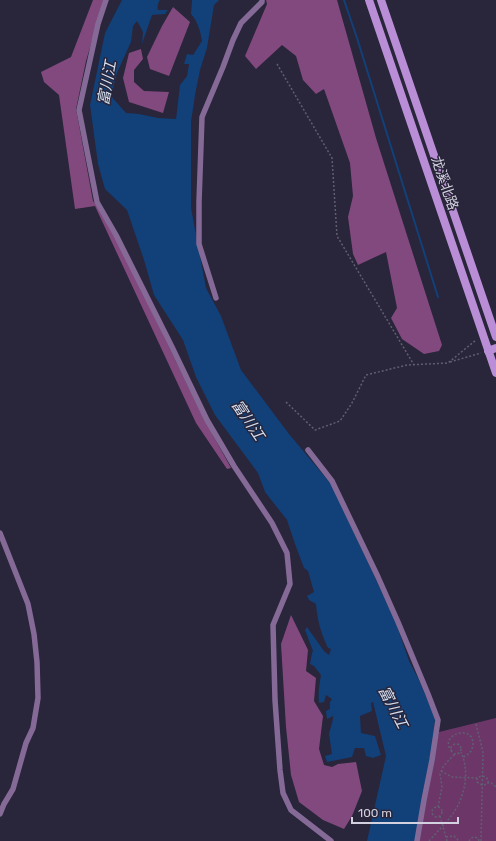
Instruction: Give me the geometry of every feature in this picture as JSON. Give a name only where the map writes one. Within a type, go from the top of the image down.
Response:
[{"type":"main road","name":"龙溪北路","points":[[369,0],[482,335],[492,349],[496,373]]},
{"type":"main road","name":"龙溪北路","points":[[381,0],[495,333]]},
{"type":"main road","points":[[482,335],[495,333]]},
{"type":"street","points":[[106,0],[98,24],[79,110],[97,202],[116,235],[172,347],[206,420],[234,466],[272,523],[287,552],[290,584],[273,625],[277,723],[283,793],[291,810],[331,841]]},
{"type":"street","points":[[216,298],[199,244],[202,117],[241,22],[262,2],[262,0]]},
{"type":"street","points":[[308,450],[332,481],[398,622],[438,720],[417,841]]},
{"type":"street","points":[[0,533],[28,604],[34,634],[37,662],[38,698],[33,728],[26,743],[13,789],[0,814]]},
{"type":"path","points":[[277,64],[332,158],[337,236],[414,364]]},
{"type":"path","points":[[448,363],[482,335]]},
{"type":"path","points":[[286,402],[315,430],[340,421],[352,403],[366,374],[414,364],[448,363],[492,349]]},
{"type":"path","points":[[476,724],[483,752],[480,841]]},
{"type":"path","points":[[455,754],[449,747],[450,739],[454,735],[463,733],[470,736],[473,743],[471,751],[463,757]]},
{"type":"path","points":[[450,739],[454,745]]},
{"type":"path","points":[[429,841],[453,813],[464,790],[466,778],[465,766],[461,752],[462,749],[457,744],[454,745]]},
{"type":"path","points":[[452,751],[454,745]]},
{"type":"path","points":[[438,807],[442,787],[441,771],[448,760],[455,754],[461,752]]},
{"type":"path","points":[[441,771],[452,777],[477,778],[483,776]]},
{"type":"path","points":[[483,776],[487,778],[488,782],[496,787]]},
{"type":"path","points":[[477,778],[477,782],[482,785],[488,784],[488,782]]},
{"type":"path","points":[[438,807],[442,810],[440,816],[447,841]]},
{"type":"path","points":[[438,807],[433,809],[432,814],[436,817],[440,816]]},
{"type":"path","points":[[446,837],[454,836],[459,841]]},
{"type":"path","points":[[469,841],[474,837],[478,838],[480,841]]},
{"type":"shaded area","points":[[93,0],[104,0],[86,61],[76,109],[93,201],[115,236],[205,421],[231,468],[227,469],[196,423],[95,206],[75,209],[59,95],[44,82],[41,72],[71,57]]},
{"type":"shaded area","points":[[266,0],[337,0],[376,138],[442,345],[439,351],[424,354],[402,339],[391,318],[397,308],[386,252],[358,265],[353,254],[348,217],[353,196],[350,163],[324,89],[316,94],[303,80],[296,56],[282,45],[256,69],[245,56],[267,4]]},
{"type":"shaded area","points":[[173,7],[190,22],[169,76],[150,69],[147,57]]},
{"type":"shaded area","points":[[141,49],[143,59],[134,70],[134,82],[144,91],[169,92],[163,113],[129,102],[123,78],[129,53]]},
{"type":"shaded area","points":[[291,615],[308,650],[306,671],[316,678],[314,701],[323,716],[319,749],[324,765],[332,767],[338,764],[356,762],[362,791],[352,816],[344,829],[323,820],[299,802],[291,775],[286,727],[281,644]]},
{"type":"shaded area","points":[[496,718],[496,841],[418,841],[421,816],[439,732]]},
{"type":"water","points":[[122,0],[160,0],[158,10],[168,10],[165,14],[152,15],[142,44],[143,32],[137,21],[133,26],[131,42],[117,73],[111,96],[126,113],[176,119],[180,85],[187,76],[189,64],[184,64],[187,54],[193,55],[202,41],[198,26],[191,14],[192,0],[219,0],[214,5],[207,48],[200,70],[191,122],[191,208],[206,288],[221,316],[241,370],[289,434],[331,484],[395,620],[409,661],[419,680],[435,718],[432,754],[415,841],[367,841],[386,756],[373,702],[371,703],[372,711],[360,716],[361,733],[375,736],[381,755],[373,758],[366,756],[364,748],[355,748],[352,757],[327,762],[325,756],[332,754],[329,734],[333,716],[327,719],[326,711],[330,709],[330,702],[332,699],[326,695],[324,702],[319,703],[321,675],[314,666],[310,664],[313,651],[305,630],[307,627],[324,651],[329,655],[331,649],[328,648],[321,632],[316,604],[309,600],[307,596],[314,592],[308,571],[304,568],[287,520],[265,492],[258,473],[215,415],[196,377],[183,340],[154,295],[127,210],[105,189],[98,164],[90,105],[105,33]]},
{"type":"waterway","name":"富川江","points":[[344,0],[438,297]]}]
